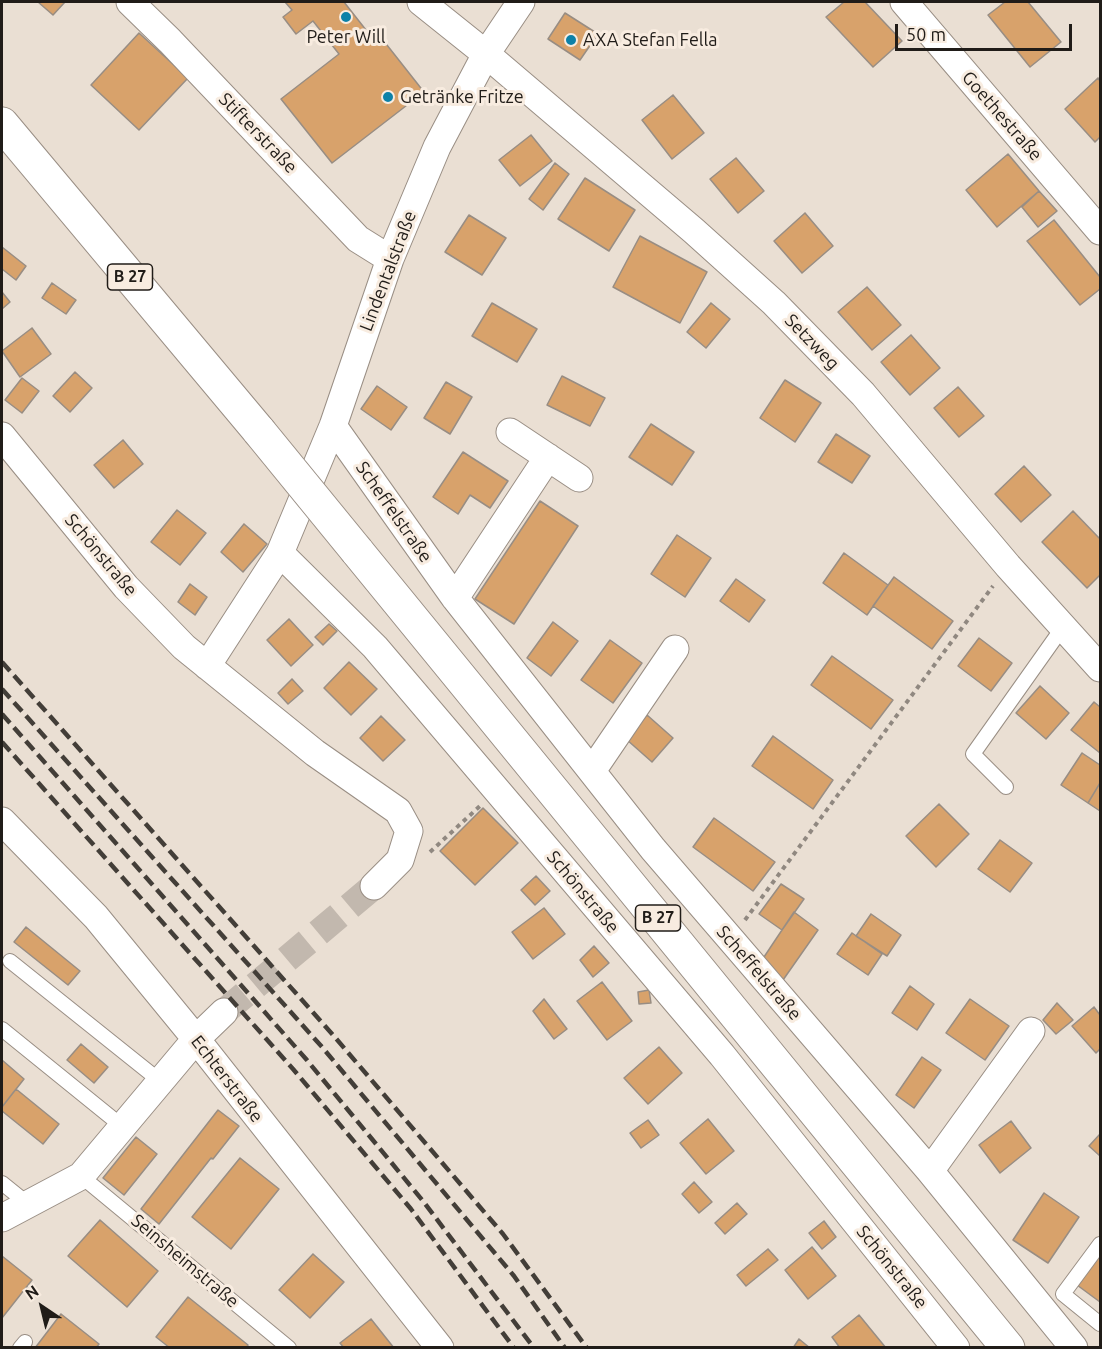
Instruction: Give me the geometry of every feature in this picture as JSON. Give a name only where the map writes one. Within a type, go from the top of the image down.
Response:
[{"type":"main road","name":"B 27","points":[[2,124],[259,431],[1008,1347]]},
{"type":"street","name":"Stifterstraße","points":[[130,2],[357,238],[390,259]]},
{"type":"street","name":"Setzweg","points":[[421,2],[486,54],[694,231],[774,303],[863,394],[1008,566],[1101,668]]},
{"type":"street","name":"Lindentalstraße","points":[[280,553],[333,426],[390,259],[437,147],[486,54],[521,2]]},
{"type":"street","name":"Goethestraße","points":[[904,2],[1101,231]]},
{"type":"street","name":"Scheffelstraße","points":[[333,426],[455,598],[654,849],[930,1170],[1074,1347]]},
{"type":"street","points":[[510,432],[579,478]]},
{"type":"street","name":"Schönstraße","points":[[2,436],[126,587],[184,647],[315,753],[398,811],[409,831],[400,860],[374,886]]},
{"type":"street","points":[[455,598],[548,457]]},
{"type":"street","points":[[207,666],[280,553]]},
{"type":"street","name":"Schönstraße","points":[[280,553],[375,647],[497,790],[722,1055],[956,1347]]},
{"type":"street","points":[[592,771],[675,649]]},
{"type":"street","name":"Echterstraße","points":[[2,821],[96,917],[196,1039],[440,1347]]},
{"type":"street","points":[[2,1218],[81,1176],[196,1039],[224,1012]]},
{"type":"street","points":[[930,1170],[1031,1031]]},
{"type":"lane","points":[[1006,787],[973,754],[1063,627]]},
{"type":"lane","points":[[10,961],[160,1081]]},
{"type":"lane","points":[[2,1029],[123,1127]]},
{"type":"lane","name":"Seinsheimstraße","points":[[81,1176],[289,1347]]},
{"type":"lane","points":[[2,1183],[28,1204]]},
{"type":"lane","points":[[1101,1244],[1063,1294],[1101,1324]]},
{"type":"path","points":[[730,940],[1008,566]]},
{"type":"path","points":[[429,853],[497,790]]},
{"type":"building","points":[[38,2],[65,2],[53,15]]},
{"type":"building","points":[[285,2],[344,2],[377,44],[383,40],[424,92],[332,163],[281,99],[339,54],[313,21],[296,34],[283,17],[292,10]]},
{"type":"building","points":[[844,2],[865,2],[902,41],[873,67],[826,17]]},
{"type":"building","points":[[1005,2],[1028,2],[1061,42],[1030,67],[988,15]]},
{"type":"building","points":[[565,13],[598,34],[580,60],[548,39]]},
{"type":"building","points":[[139,33],[188,78],[139,130],[91,85]]},
{"type":"building","points":[[1098,78],[1100,81],[1100,137],[1095,142],[1065,109]]},
{"type":"building","points":[[673,95],[704,133],[672,159],[642,120]]},
{"type":"building","points":[[531,135],[552,161],[520,186],[499,160]]},
{"type":"building","points":[[1008,154],[1039,191],[997,227],[966,190]]},
{"type":"building","points":[[736,158],[764,191],[738,213],[710,179]]},
{"type":"building","points":[[555,163],[569,174],[543,210],[529,199]]},
{"type":"building","points":[[585,178],[635,210],[609,251],[558,219]]},
{"type":"building","points":[[1039,191],[1057,211],[1038,227],[1022,207]]},
{"type":"building","points":[[805,213],[833,246],[802,273],[774,241]]},
{"type":"building","points":[[469,215],[506,238],[482,275],[445,252]]},
{"type":"building","points":[[1054,220],[1100,277],[1100,289],[1080,305],[1027,241]]},
{"type":"building","points":[[640,236],[707,272],[680,323],[613,287]]},
{"type":"building","points":[[2,247],[26,266],[16,280],[2,269]]},
{"type":"building","points":[[52,283],[76,300],[66,314],[42,298]]},
{"type":"building","points":[[867,287],[901,325],[872,350],[838,312]]},
{"type":"building","points":[[2,292],[10,302],[2,309]]},
{"type":"building","points":[[492,303],[537,329],[517,362],[472,336]]},
{"type":"building","points":[[711,303],[730,319],[706,348],[687,332]]},
{"type":"building","points":[[32,328],[51,354],[20,377],[2,351]]},
{"type":"building","points":[[911,335],[940,368],[910,395],[881,362]]},
{"type":"building","points":[[75,372],[92,388],[70,412],[53,396]]},
{"type":"building","points":[[562,376],[605,398],[590,426],[547,405]]},
{"type":"building","points":[[22,378],[39,391],[22,413],[5,400]]},
{"type":"building","points":[[785,380],[821,403],[795,442],[760,418]]},
{"type":"building","points":[[446,382],[472,397],[450,434],[424,418]]},
{"type":"building","points":[[377,386],[407,407],[391,430],[361,409]]},
{"type":"building","points":[[958,387],[984,416],[959,437],[934,408]]},
{"type":"building","points":[[651,424],[694,452],[672,485],[629,457]]},
{"type":"building","points":[[836,434],[870,456],[852,483],[818,462]]},
{"type":"building","points":[[123,440],[143,464],[114,488],[94,465]]},
{"type":"building","points":[[463,452],[508,481],[490,508],[470,495],[458,514],[433,497]]},
{"type":"building","points":[[1024,466],[1051,495],[1021,522],[995,494]]},
{"type":"building","points":[[540,501],[578,526],[514,624],[475,599]]},
{"type":"building","points":[[177,510],[206,533],[180,565],[151,542]]},
{"type":"building","points":[[1073,511],[1100,539],[1100,575],[1087,588],[1042,542]]},
{"type":"building","points":[[244,524],[267,544],[243,572],[221,552]]},
{"type":"building","points":[[677,535],[711,558],[685,597],[651,574]]},
{"type":"building","points":[[844,553],[888,585],[867,615],[823,583]]},
{"type":"building","points":[[894,577],[953,621],[932,649],[873,606]]},
{"type":"building","points":[[736,579],[765,600],[749,622],[720,601]]},
{"type":"building","points":[[190,584],[207,597],[195,615],[178,602]]},
{"type":"building","points":[[289,619],[313,645],[291,666],[267,640]]},
{"type":"building","points":[[553,622],[578,641],[551,676],[527,658]]},
{"type":"building","points":[[329,624],[337,631],[323,645],[315,637]]},
{"type":"building","points":[[979,638],[1012,663],[991,691],[958,666]]},
{"type":"building","points":[[610,640],[642,663],[613,703],[581,680]]},
{"type":"building","points":[[832,656],[893,700],[871,729],[811,685]]},
{"type":"building","points":[[349,662],[377,689],[351,715],[324,688]]},
{"type":"building","points":[[292,679],[303,691],[288,704],[278,693]]},
{"type":"building","points":[[1040,686],[1069,713],[1046,739],[1016,713]]},
{"type":"building","points":[[1094,702],[1100,707],[1100,753],[1071,730]]},
{"type":"building","points":[[647,715],[673,738],[652,762],[626,739]]},
{"type":"building","points":[[381,716],[405,740],[383,761],[360,738]]},
{"type":"building","points":[[773,736],[833,780],[813,809],[752,766]]},
{"type":"building","points":[[1082,753],[1100,765],[1100,783],[1088,803],[1061,785]]},
{"type":"building","points":[[1100,783],[1100,811],[1088,803]]},
{"type":"building","points":[[939,804],[969,834],[936,867],[906,836]]},
{"type":"building","points":[[483,808],[518,843],[475,885],[440,851]]},
{"type":"building","points":[[714,818],[775,862],[753,891],[693,847]]},
{"type":"building","points":[[1000,840],[1032,863],[1010,892],[978,869]]},
{"type":"building","points":[[536,876],[550,891],[535,905],[521,890]]},
{"type":"building","points":[[781,884],[804,899],[782,930],[759,914]]},
{"type":"building","points":[[544,908],[565,934],[533,959],[512,932]]},
{"type":"building","points":[[794,912],[818,930],[783,980],[760,963]]},
{"type":"building","points":[[871,914],[901,935],[887,956],[856,936]]},
{"type":"building","points":[[26,927],[80,971],[68,985],[14,942]]},
{"type":"building","points":[[852,933],[882,954],[868,975],[837,954]]},
{"type":"building","points":[[594,946],[609,963],[593,977],[580,960]]},
{"type":"building","points":[[602,982],[632,1021],[607,1040],[577,1001]]},
{"type":"building","points":[[910,986],[934,1004],[917,1030],[892,1013]]},
{"type":"building","points":[[649,990],[651,1003],[639,1004],[638,992]]},
{"type":"building","points":[[544,999],[567,1029],[554,1039],[533,1011]]},
{"type":"building","points":[[970,999],[1009,1026],[985,1060],[946,1033]]},
{"type":"building","points":[[1057,1003],[1073,1020],[1056,1034],[1043,1020]]},
{"type":"building","points":[[1094,1007],[1100,1015],[1100,1049],[1096,1053],[1072,1026]]},
{"type":"building","points":[[81,1044],[108,1067],[94,1083],[67,1060]]},
{"type":"building","points":[[659,1047],[682,1073],[648,1104],[624,1078]]},
{"type":"building","points":[[922,1057],[941,1070],[914,1108],[896,1095]]},
{"type":"building","points":[[2,1060],[24,1079],[2,1107]]},
{"type":"building","points":[[16,1089],[59,1124],[43,1144],[2,1111],[2,1107]]},
{"type":"building","points":[[218,1110],[239,1126],[159,1224],[141,1209]]},
{"type":"building","points":[[708,1119],[734,1151],[706,1174],[680,1143]]},
{"type":"building","points":[[648,1120],[659,1135],[641,1148],[630,1133]]},
{"type":"building","points":[[1011,1121],[1031,1148],[1000,1173],[979,1145]]},
{"type":"building","points":[[1100,1134],[1100,1156],[1089,1146]]},
{"type":"building","points":[[136,1137],[157,1154],[124,1195],[103,1178]]},
{"type":"building","points":[[240,1158],[279,1189],[231,1249],[192,1217]]},
{"type":"building","points":[[694,1182],[712,1202],[699,1213],[682,1194]]},
{"type":"building","points":[[1044,1193],[1079,1217],[1048,1263],[1013,1240]]},
{"type":"building","points":[[737,1203],[747,1214],[725,1234],[715,1223]]},
{"type":"building","points":[[100,1220],[158,1271],[127,1307],[68,1256]]},
{"type":"building","points":[[824,1221],[836,1237],[822,1249],[809,1233]]},
{"type":"building","points":[[812,1247],[836,1276],[808,1299],[785,1270]]},
{"type":"building","points":[[768,1249],[778,1260],[746,1286],[737,1275]]},
{"type":"building","points":[[313,1254],[344,1282],[310,1318],[279,1290]]},
{"type":"building","points":[[1100,1254],[1100,1302],[1077,1285]]},
{"type":"building","points":[[2,1256],[32,1280],[2,1318]]},
{"type":"building","points":[[188,1297],[248,1345],[246,1348],[170,1348],[156,1337]]},
{"type":"building","points":[[61,1314],[99,1344],[96,1348],[35,1348]]},
{"type":"building","points":[[859,1315],[886,1348],[840,1348],[832,1337]]},
{"type":"building","points":[[371,1319],[394,1348],[344,1348],[340,1343]]},
{"type":"building","points":[[799,1339],[810,1348],[793,1348]]},
{"type":"tunnel","points":[[224,1012],[374,886]]},
{"type":"railway","points":[[2,662],[333,1035],[503,1234],[587,1348]]},
{"type":"railway","points":[[2,689],[322,1047],[514,1276],[565,1348]]},
{"type":"railway","points":[[2,714],[306,1059],[423,1201],[534,1348]]},
{"type":"railway","points":[[2,742],[293,1069],[411,1209],[514,1348]]},
{"type":"place","name":"Peter Will","points":[[346,17]]},
{"type":"place","name":"AXA Stefan Fella","points":[[571,40]]},
{"type":"place","name":"Getränke Fritze","points":[[388,97]]}]
